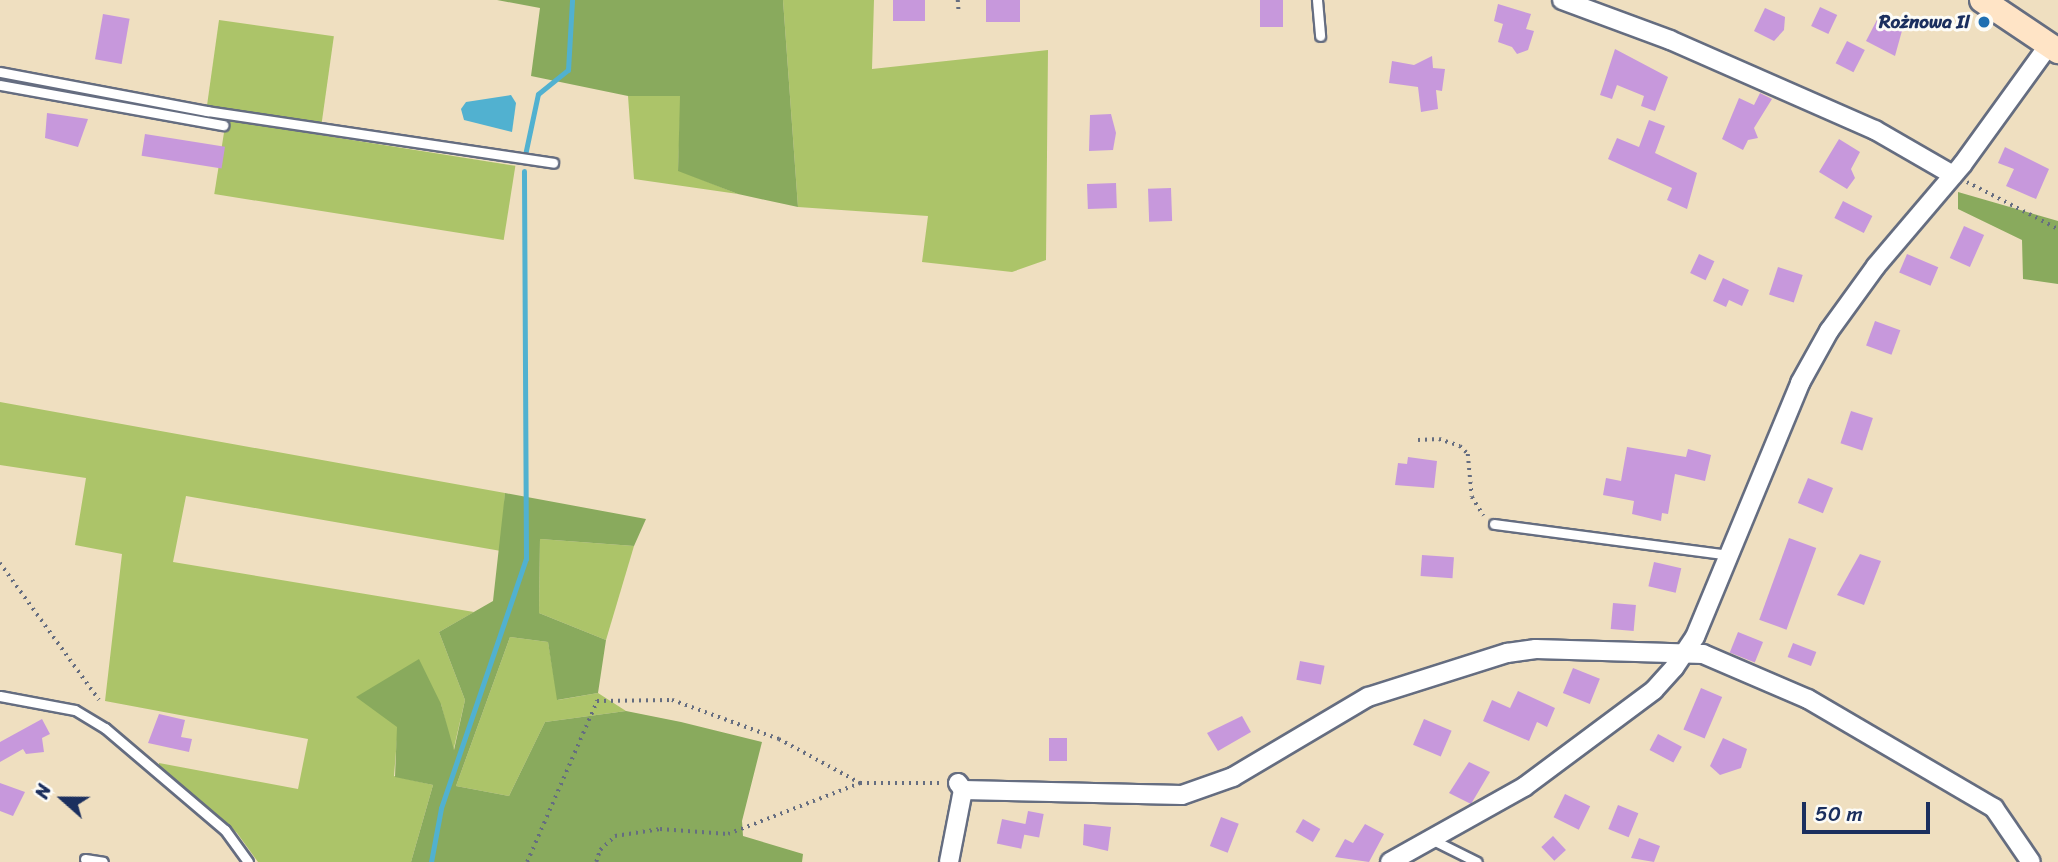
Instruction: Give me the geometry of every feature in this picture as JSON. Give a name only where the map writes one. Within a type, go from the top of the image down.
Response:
[{"type":"main road","points":[[1982,0],[2054,48]]},
{"type":"street","points":[[1562,0],[1670,40],[1875,130],[1953,175]]},
{"type":"street","points":[[1390,862],[1502,801],[1552,768],[1654,690],[1684,655],[1730,555],[1812,360],[1876,266],[2054,48]]},
{"type":"street","points":[[949,862],[961,787],[1182,795],[1233,777],[1368,697],[1507,653],[1596,649],[1703,654],[1808,699],[1994,808],[2031,862]]},
{"type":"lane","points":[[1317,0],[1320,36]]},
{"type":"lane","points":[[0,72],[220,113],[552,163]]},
{"type":"lane","points":[[0,85],[223,125]]},
{"type":"lane","points":[[1494,523],[1730,555]]},
{"type":"lane","points":[[0,696],[75,710],[105,728],[225,830],[248,862]]},
{"type":"lane","points":[[1430,838],[1442,849],[1477,862]]},
{"type":"lane","points":[[85,859],[103,862]]},
{"type":"path","points":[[958,0],[959,14]]},
{"type":"path","points":[[1953,175],[2058,229]]},
{"type":"path","points":[[1418,440],[1439,439],[1460,446],[1468,454],[1472,497],[1494,523]]},
{"type":"path","points":[[0,563],[99,700]]},
{"type":"path","points":[[527,862],[597,701],[672,700],[779,739],[860,783]]},
{"type":"path","points":[[596,862],[600,850],[615,836],[660,828],[728,834],[860,783],[961,787]]},
{"type":"green space","points":[[497,0],[783,0],[798,207],[738,194],[678,171],[680,96],[628,96],[531,76],[540,8]]},
{"type":"green space","points":[[783,0],[874,0],[872,69],[1048,50],[1046,260],[1012,272],[922,262],[928,216],[798,207]]},
{"type":"green space","points":[[219,20],[334,36],[322,122],[207,106]]},
{"type":"green space","points":[[628,96],[681,96],[678,170],[738,194],[634,179]]},
{"type":"green space","points":[[226,120],[515,166],[504,240],[214,194]]},
{"type":"green space","points":[[1958,192],[2058,221],[2058,284],[2023,279],[2022,240],[1958,209]]},
{"type":"green space","points":[[0,402],[505,493],[501,551],[186,496],[173,562],[474,612],[439,632],[465,700],[453,752],[441,704],[398,727],[394,776],[433,785],[411,862],[258,862],[237,833],[159,769],[159,763],[298,789],[308,739],[105,701],[122,554],[75,545],[86,478],[0,465]]},
{"type":"green space","points":[[505,493],[646,519],[634,546],[540,539],[539,613],[606,640],[598,693],[557,700],[548,642],[510,637],[456,786],[509,796],[545,722],[626,711],[681,722],[762,742],[742,821],[743,836],[803,854],[802,862],[411,862],[433,785],[395,777],[397,727],[356,697],[419,659],[441,704],[454,750],[465,700],[439,632],[493,601]]},
{"type":"green space","points":[[540,539],[634,546],[606,640],[539,613]]},
{"type":"green space","points":[[510,637],[548,642],[558,700],[598,693],[626,711],[545,722],[509,796],[456,786]]},
{"type":"water","points":[[511,95],[516,103],[512,132],[464,120],[461,109],[466,102]]},
{"type":"building","points":[[893,0],[925,0],[925,21],[893,21]]},
{"type":"building","points":[[986,0],[1020,0],[1020,22],[986,22]]},
{"type":"building","points":[[1260,0],[1283,0],[1283,27],[1260,27]]},
{"type":"building","points":[[1498,4],[1531,14],[1526,29],[1534,31],[1528,50],[1517,54],[1512,47],[1498,42],[1503,24],[1494,21]]},
{"type":"building","points":[[1820,7],[1837,15],[1828,34],[1811,26]]},
{"type":"building","points":[[1765,8],[1785,17],[1784,30],[1774,41],[1754,31]]},
{"type":"building","points":[[103,14],[130,19],[122,64],[95,59]]},
{"type":"building","points":[[1879,16],[1903,27],[1895,56],[1866,41]]},
{"type":"building","points":[[1847,41],[1865,50],[1853,72],[1836,63]]},
{"type":"building","points":[[1615,49],[1668,77],[1655,111],[1641,106],[1644,96],[1617,85],[1612,99],[1600,95]]},
{"type":"building","points":[[1432,56],[1433,68],[1445,69],[1442,91],[1436,90],[1438,109],[1421,112],[1418,87],[1389,83],[1392,61],[1414,65]]},
{"type":"building","points":[[1760,93],[1772,99],[1754,128],[1758,138],[1748,140],[1743,150],[1722,139],[1739,98],[1754,105]]},
{"type":"building","points":[[47,113],[88,119],[78,147],[45,138]]},
{"type":"building","points":[[1111,114],[1116,133],[1113,150],[1089,151],[1090,115]]},
{"type":"building","points":[[1649,120],[1665,126],[1655,153],[1697,173],[1687,209],[1667,200],[1672,188],[1608,159],[1617,138],[1639,147]]},
{"type":"building","points":[[145,134],[225,147],[222,168],[142,156]]},
{"type":"building","points":[[1839,139],[1860,152],[1851,169],[1855,178],[1847,189],[1819,172]]},
{"type":"building","points":[[2005,147],[2049,169],[2036,199],[2006,186],[2014,169],[1998,163]]},
{"type":"building","points":[[1116,183],[1117,208],[1088,209],[1087,184]]},
{"type":"building","points":[[1171,188],[1172,221],[1149,222],[1148,189]]},
{"type":"building","points":[[1843,201],[1872,216],[1864,233],[1834,218]]},
{"type":"building","points":[[1964,226],[1984,235],[1970,267],[1950,258]]},
{"type":"building","points":[[1699,254],[1714,261],[1706,280],[1690,273]]},
{"type":"building","points":[[1907,254],[1938,267],[1930,286],[1899,272]]},
{"type":"building","points":[[1778,267],[1803,275],[1794,303],[1769,295]]},
{"type":"building","points":[[1723,278],[1749,290],[1742,306],[1729,300],[1726,307],[1713,301]]},
{"type":"building","points":[[1875,321],[1900,330],[1891,355],[1866,345]]},
{"type":"building","points":[[1851,411],[1873,418],[1862,450],[1840,443]]},
{"type":"building","points":[[1627,447],[1686,457],[1688,449],[1711,455],[1705,481],[1675,474],[1668,514],[1662,513],[1661,521],[1632,514],[1634,501],[1603,495],[1606,478],[1621,481]]},
{"type":"building","points":[[1408,457],[1437,461],[1434,488],[1395,485],[1398,463],[1407,464]]},
{"type":"building","points":[[1808,478],[1833,488],[1823,513],[1798,503]]},
{"type":"building","points":[[1789,538],[1816,548],[1786,630],[1759,620]]},
{"type":"building","points":[[1860,554],[1881,561],[1864,605],[1837,595]]},
{"type":"building","points":[[1422,555],[1454,557],[1452,578],[1421,576]]},
{"type":"building","points":[[1654,562],[1681,568],[1676,593],[1648,586]]},
{"type":"building","points":[[1613,603],[1636,605],[1634,631],[1611,629]]},
{"type":"building","points":[[1738,632],[1763,642],[1755,663],[1730,652]]},
{"type":"building","points":[[1793,643],[1816,652],[1811,666],[1788,657]]},
{"type":"building","points":[[1300,661],[1325,666],[1321,684],[1296,680]]},
{"type":"building","points":[[1573,668],[1600,679],[1590,704],[1563,693]]},
{"type":"building","points":[[1701,688],[1722,697],[1705,738],[1683,729]]},
{"type":"building","points":[[1518,691],[1555,708],[1547,727],[1537,722],[1529,741],[1483,721],[1492,700],[1510,708]]},
{"type":"building","points":[[159,714],[185,720],[181,737],[192,739],[189,752],[148,743]]},
{"type":"building","points":[[1242,716],[1251,732],[1218,751],[1207,733]]},
{"type":"building","points":[[42,719],[50,734],[42,738],[44,752],[26,754],[23,749],[0,762],[0,742]]},
{"type":"building","points":[[1424,719],[1452,731],[1441,756],[1413,745]]},
{"type":"building","points":[[1658,734],[1682,747],[1673,763],[1650,750]]},
{"type":"building","points":[[1049,738],[1067,738],[1067,761],[1049,761]]},
{"type":"building","points":[[1723,738],[1747,749],[1741,768],[1720,775],[1710,766]]},
{"type":"building","points":[[1469,762],[1490,772],[1471,804],[1449,793]]},
{"type":"building","points":[[0,783],[25,792],[13,816],[0,811]]},
{"type":"building","points":[[1565,794],[1590,806],[1579,830],[1554,817]]},
{"type":"building","points":[[1618,805],[1638,813],[1629,837],[1608,829]]},
{"type":"building","points":[[1028,811],[1044,814],[1039,838],[1023,835]]},
{"type":"building","points":[[1221,817],[1239,824],[1228,853],[1210,846]]},
{"type":"building","points":[[1002,819],[1026,824],[1021,849],[997,843]]},
{"type":"building","points":[[1303,819],[1320,829],[1313,842],[1296,832]]},
{"type":"building","points":[[1084,824],[1111,827],[1108,851],[1083,845]]},
{"type":"building","points":[[1365,824],[1384,834],[1369,862],[1335,857],[1345,839],[1353,843]]},
{"type":"building","points":[[1553,836],[1566,850],[1554,861],[1541,847]]},
{"type":"building","points":[[1639,838],[1660,846],[1654,862],[1631,858]]},
{"type":"waterway","points":[[525,155],[538,94],[568,70],[572,0]]},
{"type":"waterway","points":[[431,862],[441,808],[526,559],[524,171]]},
{"type":"place","name":"Rożnowa II","points":[[1984,22]]}]
